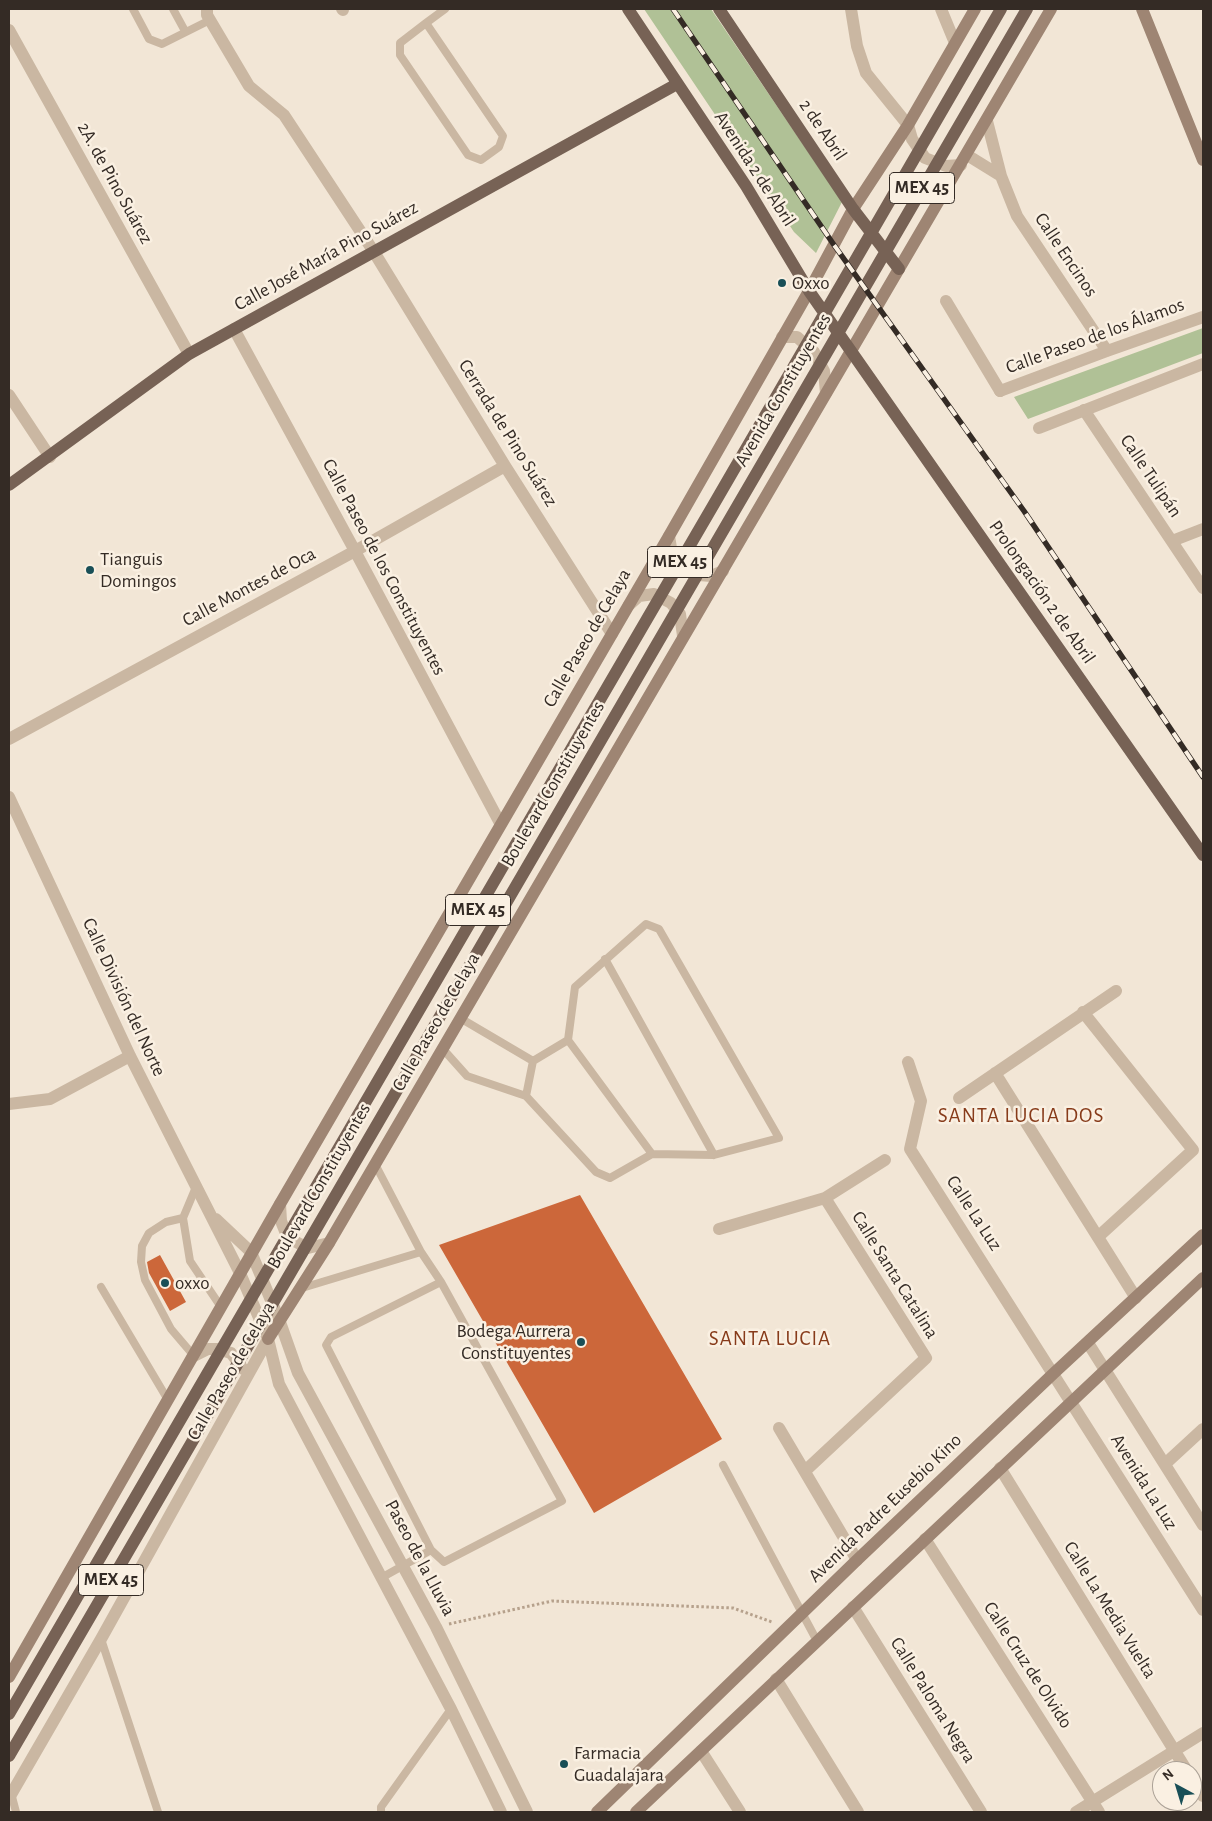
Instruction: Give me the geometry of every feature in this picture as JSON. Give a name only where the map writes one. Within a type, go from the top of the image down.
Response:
[{"type":"main road","name":"Avenida 2 de Abril","points":[[628,9],[746,186],[809,291],[850,351]]},
{"type":"main road","name":"2 de Abril","points":[[719,9],[853,209],[899,269]]},
{"type":"main road","name":"Calle Paseo de Celaya","points":[[10,1670],[194,1356],[500,823],[669,536],[809,291],[853,209],[908,125],[974,9]]},
{"type":"main road","name":"Avenida Constituyentes","points":[[646,621],[1001,9]]},
{"type":"main road","name":"Avenida Constituyentes","points":[[662,635],[1027,9]]},
{"type":"main road","name":"Calle Paseo de Celaya","points":[[268,1339],[329,1243],[1051,9]]},
{"type":"main road","points":[[1142,9],[1203,160]]},
{"type":"main road","name":"Calle José María Pino Suárez","points":[[9,485],[189,354],[677,84]]},
{"type":"main road","name":"Prolongación 2 de Abril","points":[[850,351],[1203,855]]},
{"type":"main road","name":"Boulevard Constituyentes","points":[[9,1714],[646,621]]},
{"type":"main road","name":"Boulevard Constituyentes","points":[[9,1756],[662,635]]},
{"type":"main road","name":"Avenida Padre Eusebio Kino","points":[[597,1812],[856,1560],[1203,1235]]},
{"type":"main road","points":[[636,1812],[1203,1278]]},
{"type":"street","points":[[851,9],[857,46],[866,73],[908,125],[912,139],[925,158],[946,166],[964,160],[1002,176]]},
{"type":"street","points":[[941,9],[955,42]]},
{"type":"street","name":"Cerrada de Pino Suárez","points":[[209,14],[250,86],[284,115],[374,252],[505,466],[612,634]]},
{"type":"street","name":"2A. de Pino Suárez","points":[[9,30],[189,354]]},
{"type":"street","name":"Calle Encinos","points":[[987,121],[1002,176],[1017,216],[1107,350]]},
{"type":"street","name":"Calle Paseo de los Álamos","points":[[946,301],[1000,391],[1107,350],[1203,317]]},
{"type":"street","name":"Calle Paseo de los Constituyentes","points":[[234,329],[500,823]]},
{"type":"street","points":[[782,338],[797,337],[814,352],[824,371],[826,393]]},
{"type":"street","points":[[1039,428],[1203,364]]},
{"type":"street","points":[[9,395],[50,457]]},
{"type":"street","name":"Calle Tulipán","points":[[1084,410],[1203,588]]},
{"type":"street","name":"Calle Montes de Oca","points":[[9,739],[355,551],[505,466]]},
{"type":"street","points":[[1172,541],[1203,529]]},
{"type":"street","points":[[669,536],[671,548],[684,568],[710,576],[723,571]]},
{"type":"street","points":[[629,605],[640,596],[654,594],[671,603],[680,614],[683,636]]},
{"type":"street","name":"Calle División del Norte","points":[[9,797],[130,1056],[240,1273],[268,1339]]},
{"type":"street","points":[[959,1098],[1116,991]]},
{"type":"street","points":[[1083,1012],[1193,1150],[1099,1236]]},
{"type":"street","points":[[9,1104],[50,1099],[130,1056]]},
{"type":"street","name":"Calle La Luz","points":[[908,1062],[920,1100],[910,1149],[1054,1374]]},
{"type":"street","points":[[995,1073],[1099,1236],[1136,1298]]},
{"type":"street","points":[[719,1229],[825,1198],[885,1160]]},
{"type":"street","name":"Calle Santa Catalina","points":[[805,1471],[926,1358],[825,1198]]},
{"type":"street","points":[[280,1204],[281,1221],[285,1231],[292,1240],[308,1248],[329,1243]]},
{"type":"street","name":"Calle División del Norte","points":[[209,1212],[252,1252],[280,1322]]},
{"type":"street","name":"Paseo de la Lluvia","points":[[280,1322],[298,1372],[436,1627],[527,1812]]},
{"type":"street","points":[[268,1339],[279,1384],[450,1709],[501,1812]]},
{"type":"street","name":"Calle Paseo de Celaya","points":[[10,1795],[101,1639],[268,1339]]},
{"type":"street","name":"Avenida La Luz","points":[[1088,1343],[1203,1525]]},
{"type":"street","points":[[194,1356],[208,1349],[230,1352],[241,1364],[248,1378]]},
{"type":"street","name":"Avenida La Luz","points":[[1054,1374],[1203,1610]]},
{"type":"street","points":[[779,1428],[856,1560]]},
{"type":"street","points":[[1165,1464],[1203,1429]]},
{"type":"street","name":"Calle La Media Vuelta","points":[[1000,1468],[1182,1761]]},
{"type":"street","name":"Calle Cruz de Olvido","points":[[925,1539],[1096,1807]]},
{"type":"street","name":"Calle Paloma Negra","points":[[853,1607],[981,1812]]},
{"type":"street","points":[[776,1679],[858,1812]]},
{"type":"street","points":[[1076,1812],[1096,1807],[1203,1733]]},
{"type":"street","points":[[701,1751],[740,1812]]},
{"type":"lane","points":[[133,9],[149,39],[162,44],[209,14]]},
{"type":"lane","points":[[173,9],[185,31]]},
{"type":"lane","points":[[426,23],[503,136],[499,147],[481,160],[468,155],[400,55],[400,43],[426,23],[445,9]]},
{"type":"lane","points":[[442,1048],[467,1076],[526,1096],[596,1172],[610,1178],[652,1154],[714,1155],[779,1138],[659,929],[646,924],[575,987],[568,1040],[652,1154]]},
{"type":"lane","points":[[605,960],[714,1155]]},
{"type":"lane","points":[[460,1018],[533,1062]]},
{"type":"lane","points":[[526,1096],[533,1062],[568,1040]]},
{"type":"lane","points":[[375,1164],[421,1252],[441,1282],[562,1501],[444,1562],[430,1550],[326,1345],[331,1337],[441,1282]]},
{"type":"lane","points":[[196,1187],[183,1218],[190,1261],[221,1308]]},
{"type":"lane","points":[[183,1218],[166,1222],[149,1233],[142,1246],[141,1262],[145,1280],[171,1329],[194,1356]]},
{"type":"lane","points":[[301,1288],[421,1252]]},
{"type":"lane","points":[[101,1287],[168,1400]]},
{"type":"lane","points":[[723,1465],[817,1641]]},
{"type":"lane","points":[[382,1578],[430,1550]]},
{"type":"lane","points":[[101,1639],[158,1812]]},
{"type":"lane","points":[[381,1812],[381,1807],[450,1709]]},
{"type":"lane","points":[[10,1795],[16,1812]]},
{"type":"path","points":[[436,1627],[552,1601],[733,1608],[786,1628]]},
{"type":"green space","points":[[644,9],[711,9],[842,202],[816,253],[794,232]]},
{"type":"green space","points":[[1203,328],[1203,353],[1028,419],[1014,397]]},
{"type":"building","name":"Bodega Aurrera Constituyentes","points":[[580,1195],[722,1439],[594,1513],[439,1245]]},
{"type":"building","name":"oxxo","points":[[160,1255],[186,1302],[170,1311],[149,1273],[147,1262]]},
{"type":"railway","points":[[673,9],[834,245],[1024,511],[1203,777]]},
{"type":"place","name":"Oxxo","points":[[782,283]]},
{"type":"place","name":"Tianguis Domingos","points":[[90,570]]},
{"type":"place","name":"oxxo","points":[[165,1283]]},
{"type":"place","name":"Bodega Aurrera Constituyentes","points":[[581,1342]]},
{"type":"place","name":"Farmacia Guadalajara","points":[[564,1764]]},
{"type":"district","name":"SANTA LUCIA DOS","points":[[1021,1116]]},
{"type":"district","name":"SANTA LUCIA","points":[[770,1339]]}]
